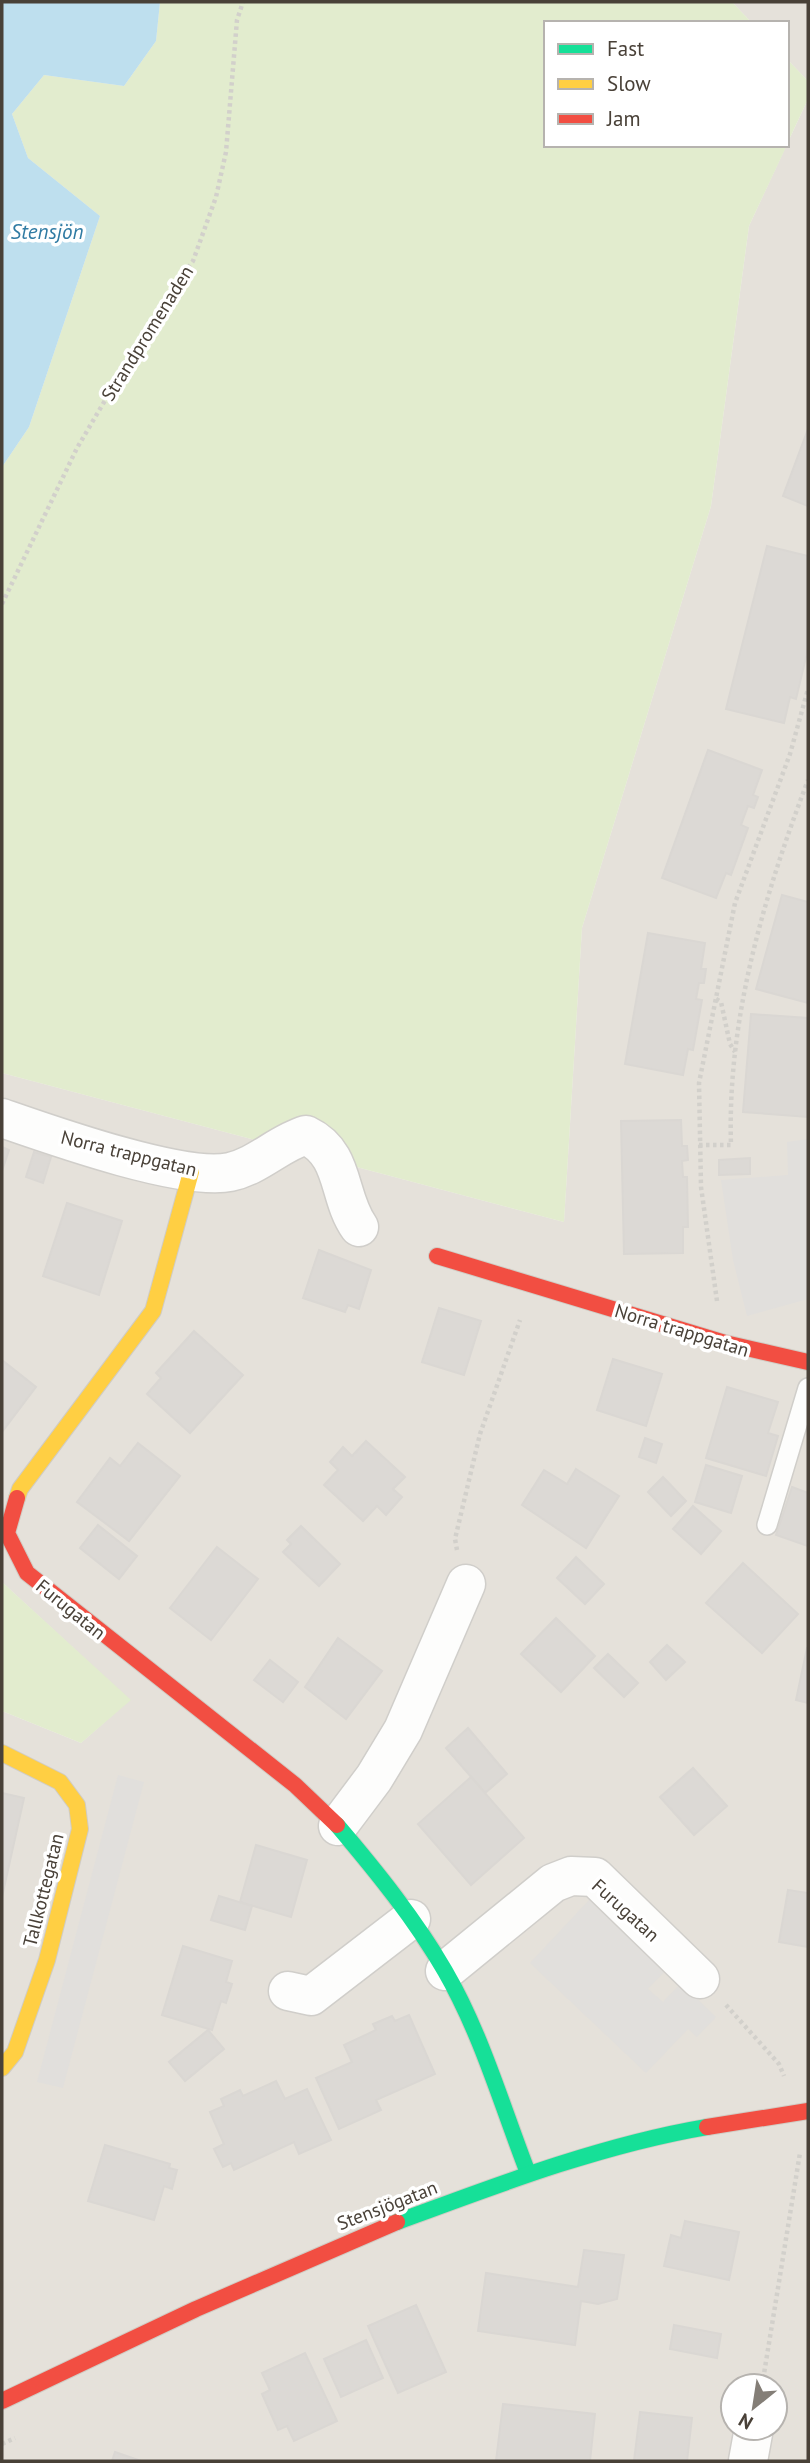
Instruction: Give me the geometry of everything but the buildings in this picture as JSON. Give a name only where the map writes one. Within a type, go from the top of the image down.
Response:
[{"type":"street","name":"Norra trappgatan","points":[[2,1118],[191,1172],[229,1172],[254,1163],[287,1141],[306,1135],[320,1142],[332,1157],[342,1179],[352,1216],[359,1227]]},
{"type":"street","name":"Furugatan","points":[[191,1172],[153,1311],[20,1489],[7,1533],[27,1573],[295,1784],[338,1826],[411,1919],[445,1971],[471,2022],[528,2173]]},
{"type":"street","name":"Norra trappgatan","points":[[437,1256],[725,1343],[808,1362]]},
{"type":"street","points":[[338,1826],[374,1778],[403,1730],[466,1584]]},
{"type":"street","name":"Tallkottegatan","points":[[2,1753],[60,1782],[77,1805],[80,1829],[47,1960],[15,2052],[2,2068]]},
{"type":"street","name":"Furugatan","points":[[445,1971],[552,1883],[581,1875],[595,1877],[700,1979]]},
{"type":"street","points":[[288,1991],[311,1996],[411,1919]]},
{"type":"street","name":"Stensjögatan","points":[[2,2401],[294,2263],[528,2173],[713,2126],[804,2112]]},
{"type":"street","points":[[748,2461],[751,2442]]},
{"type":"lane","points":[[767,1525],[808,1388]]},
{"type":"path","name":"Strandpromenaden","points":[[2,604],[77,449],[163,302],[193,261],[216,197],[226,152],[237,20],[243,2]]},
{"type":"path","points":[[725,1343],[706,1237],[699,1144],[699,1083],[735,904],[794,742],[808,689]]},
{"type":"path","points":[[699,1144],[731,1145],[730,1111],[736,1052],[749,971],[765,905],[808,780]]},
{"type":"path","points":[[716,999],[721,1002],[730,1044],[736,1052]]},
{"type":"path","points":[[466,1584],[455,1539],[480,1434],[533,1284]]},
{"type":"path","points":[[700,1979],[779,2064],[804,2112]]},
{"type":"path","points":[[788,2153],[808,2152]]},
{"type":"path","points":[[764,2372],[800,2153]]},
{"type":"path","points":[[2,2444],[26,2433]]},
{"type":"shaded area","points":[[732,2],[808,2],[808,81],[789,61],[789,21],[750,21]]},
{"type":"shaded area","points":[[808,99],[808,2461],[2,2461],[2,1711],[81,1743],[130,1700],[2,1582],[2,1073],[564,1222],[582,928],[711,506],[749,226],[786,147],[789,147],[789,140]]},
{"type":"shaded area","points":[[808,1139],[808,1299],[747,1316],[733,1260],[721,1180],[788,1175],[787,1142]]},
{"type":"shaded area","points":[[118,1775],[144,1782],[63,2088],[37,2082]]},
{"type":"shaded area","points":[[591,1898],[667,1969],[648,1989],[663,2002],[681,1983],[716,2017],[697,2037],[688,2029],[646,2073],[530,1963]]},
{"type":"green space","points":[[160,2],[732,2],[750,21],[544,21],[544,147],[786,147],[749,226],[711,506],[582,928],[564,1222],[2,1073],[2,467],[29,427],[100,216],[28,158],[12,114],[44,75],[124,86],[156,41]]},
{"type":"green space","points":[[789,61],[808,81],[808,99],[789,140]]},
{"type":"green space","points":[[2,1582],[131,1700],[81,1743],[2,1711]]},
{"type":"water","name":"Stensjön","points":[[2,2],[160,2],[156,41],[124,86],[44,75],[12,114],[28,158],[100,216],[29,427],[2,467]]},
{"type":"traffic: fast","points":[[337,1825],[394,1896],[445,1971],[470,2019],[528,2173]]},
{"type":"traffic: fast","points":[[397,2222],[589,2155],[707,2127]]},
{"type":"traffic: slow","points":[[17,1498],[20,1489],[153,1311],[191,1172]]},
{"type":"traffic: slow","points":[[2,1753],[60,1782],[77,1805],[80,1829],[47,1960],[15,2052],[2,2068]]},
{"type":"traffic: jam","points":[[437,1256],[725,1343],[808,1362]]},
{"type":"traffic: jam","points":[[17,1498],[7,1533],[27,1573],[295,1785],[337,1825]]},
{"type":"traffic: jam","points":[[707,2127],[808,2111]]},
{"type":"traffic: jam","points":[[2,2401],[196,2309],[397,2222]]}]
